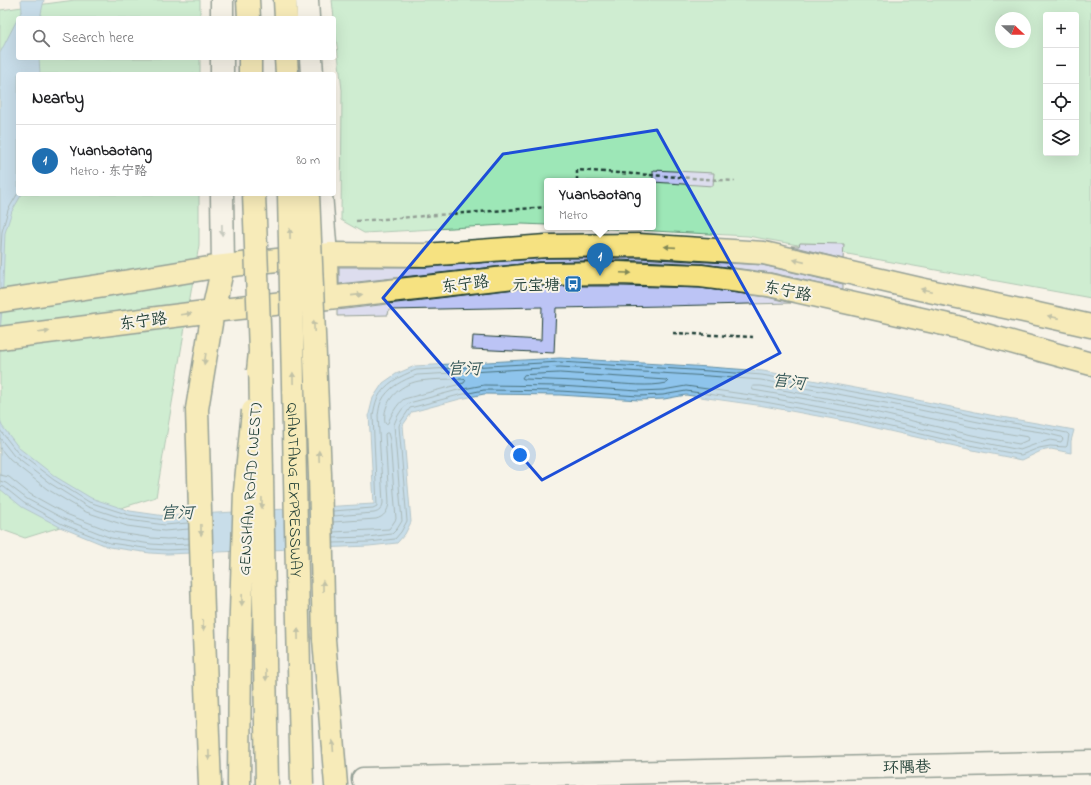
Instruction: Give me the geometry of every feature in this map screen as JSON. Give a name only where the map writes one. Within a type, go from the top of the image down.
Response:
[{"type":"main road","points":[[248,0],[249,16]]},
{"type":"main road","points":[[285,0],[286,16]]},
{"type":"main road","points":[[290,0],[292,16]]},
{"type":"main road","points":[[250,60],[250,72]]},
{"type":"main road","points":[[286,60],[287,72]]},
{"type":"main road","points":[[296,60],[297,72]]},
{"type":"main road","name":"GENSHAN ROAD (WEST)","points":[[239,785],[240,642],[245,491],[260,352],[254,196]]},
{"type":"main road","name":"QIANTANG EXPRESSWAY","points":[[289,196],[298,668],[302,785]]},
{"type":"main road","points":[[308,196],[320,474],[324,639],[336,785]]},
{"type":"main road","name":"东宁路","points":[[5,300],[223,266],[326,255],[425,255],[546,246],[631,245],[764,253],[1091,326]]},
{"type":"main road","points":[[326,255],[327,298]]},
{"type":"main road","points":[[210,785],[197,409],[213,311],[223,266]]},
{"type":"main road","name":"东宁路","points":[[2,338],[213,311],[540,274],[619,273],[701,276],[769,285],[957,327],[1091,364]]},
{"type":"main road","name":"QIANTANG EXPRESSWAY","points":[[260,352],[268,785]]},
{"type":"main road","points":[[298,668],[310,785]]},
{"type":"street","points":[[222,0],[222,16]]},
{"type":"street","points":[[307,0],[308,16]]},
{"type":"street","points":[[222,60],[222,72]]},
{"type":"street","points":[[311,60],[312,72]]},
{"type":"street","points":[[222,196],[223,266]]},
{"type":"street","points":[[321,196],[326,255]]},
{"type":"street","name":"环隅巷","points":[[363,780],[1091,762]]},
{"type":"path","points":[[577,178],[577,170],[735,181]]},
{"type":"path","points":[[356,220],[544,207]]},
{"type":"path","points":[[673,333],[753,337]]},
{"type":"highlighted area","points":[[657,130],[780,353],[542,480],[383,298],[503,154]]},
{"type":"green space","points":[[75,0],[200,0],[200,16],[16,16],[16,60],[200,60],[200,72],[16,72],[16,196],[199,196],[199,245],[156,497],[25,538],[0,529],[0,10]]},
{"type":"green space","points":[[332,0],[1091,0],[1091,298],[748,236],[635,230],[656,230],[656,178],[544,178],[544,225],[522,224],[364,233],[341,220],[342,90],[336,36],[336,16],[334,16]]},
{"type":"water","points":[[21,0],[44,0],[40,16],[19,16],[22,10]]},
{"type":"water","points":[[16,22],[16,60],[39,60],[40,72],[16,72],[16,196],[21,196],[12,211],[5,233],[0,332],[0,53]]},
{"type":"water","name":"官河","points":[[560,358],[763,371],[888,394],[990,415],[1074,430],[1071,441],[1071,453],[1051,449],[1041,451],[1022,460],[850,422],[764,406],[686,395],[664,399],[639,400],[560,395],[484,394],[412,412],[403,425],[411,522],[405,534],[397,543],[369,546],[167,554],[150,553],[109,547],[60,527],[22,507],[0,489],[0,419],[2,426],[19,448],[56,477],[91,498],[130,511],[165,516],[374,504],[369,414],[373,398],[383,383],[396,374],[415,366]]},
{"type":"building","points":[[653,170],[714,173],[713,186],[656,182],[656,178],[653,178]]},
{"type":"building","points":[[800,243],[844,244],[843,259],[791,246],[799,246]]},
{"type":"building","points":[[547,258],[638,258],[762,265],[843,284],[843,289],[772,273],[703,264],[619,260],[539,262],[339,284],[339,267],[426,267]]},
{"type":"building","points":[[541,286],[700,288],[767,297],[791,303],[556,308],[554,353],[472,349],[473,336],[541,340],[542,307],[389,310],[388,315],[337,316],[337,310]]},
{"type":"place","name":"Yuanbaotang","points":[[600,276]]},
{"type":"place","name":"元宝塘","points":[[573,284]]}]
